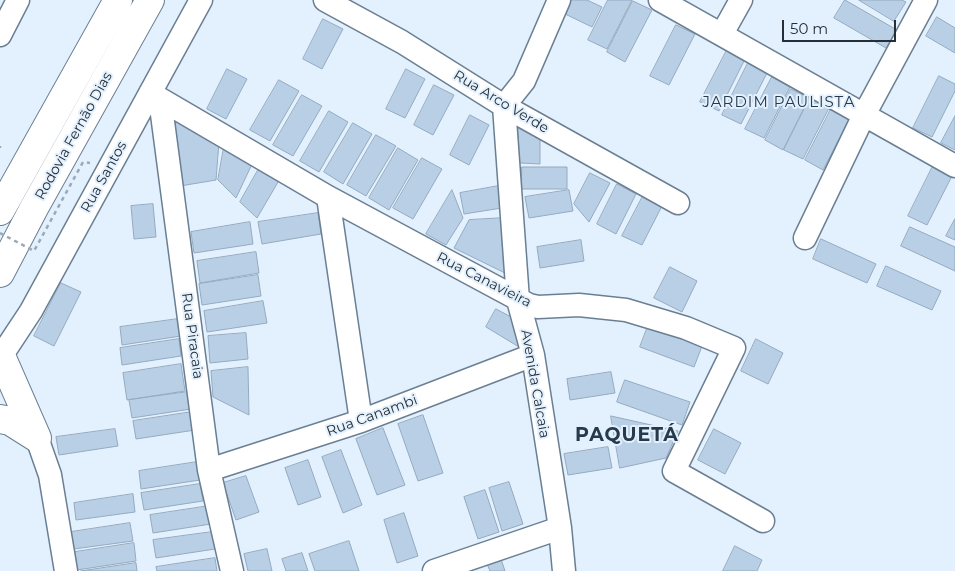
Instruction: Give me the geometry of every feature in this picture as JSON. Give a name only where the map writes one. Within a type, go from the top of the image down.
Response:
[{"type":"highway","name":"Rodovia Fernão Dias","points":[[0,211],[118,0]]},
{"type":"highway","name":"Rodovia Fernão Dias","points":[[0,273],[34,208],[150,0]]},
{"type":"highway","points":[[1,354],[37,438]]},
{"type":"highway","points":[[0,419],[10,421],[37,438]]},
{"type":"street","points":[[0,35],[18,0]]},
{"type":"street","name":"Rua Santos","points":[[1,354],[31,311],[155,96],[201,0]]},
{"type":"street","name":"Rua Arco Verde","points":[[325,0],[402,42],[504,106],[678,203]]},
{"type":"street","points":[[504,106],[524,81],[559,0]]},
{"type":"street","points":[[660,0],[955,166]]},
{"type":"street","points":[[722,34],[742,0]]},
{"type":"street","points":[[805,238],[864,115],[926,0]]},
{"type":"street","name":"Rua Canavieira","points":[[155,96],[328,197],[529,305],[538,307],[579,305],[626,310],[686,328],[734,348],[674,470],[763,521]]},
{"type":"street","name":"Rua Piracaia","points":[[155,96],[209,470],[232,571]]},
{"type":"street","name":"Avenida Calcaia","points":[[504,106],[518,300],[533,355],[560,528],[564,571]]},
{"type":"street","points":[[328,197],[361,421]]},
{"type":"street","name":"Rua Canambi","points":[[209,470],[361,421],[533,355]]},
{"type":"street","points":[[37,438],[50,476],[66,571]]},
{"type":"street","points":[[434,571],[560,528]]},
{"type":"path","points":[[0,232],[34,251],[83,162],[90,163]]},
{"type":"building","points":[[567,0],[587,0],[602,7],[592,27],[561,12]]},
{"type":"building","points":[[608,0],[632,0],[607,49],[588,40]]},
{"type":"building","points":[[845,0],[897,30],[886,48],[834,18]]},
{"type":"building","points":[[859,0],[902,0],[906,2],[894,21]]},
{"type":"building","points":[[633,1],[652,10],[625,62],[607,52]]},
{"type":"building","points":[[937,17],[955,28],[955,53],[926,36]]},
{"type":"building","points":[[323,19],[343,29],[322,69],[303,59]]},
{"type":"building","points":[[676,25],[695,34],[669,85],[650,76]]},
{"type":"building","points":[[727,50],[745,59],[719,111],[700,102]]},
{"type":"building","points":[[748,63],[767,73],[741,124],[722,115]]},
{"type":"building","points":[[227,69],[247,79],[226,119],[207,109]]},
{"type":"building","points":[[406,69],[425,79],[405,118],[386,109]]},
{"type":"building","points":[[939,76],[955,84],[955,91],[932,137],[913,128]]},
{"type":"building","points":[[772,77],[790,87],[764,138],[745,129]]},
{"type":"building","points":[[279,80],[299,91],[270,141],[250,130]]},
{"type":"building","points":[[434,85],[454,95],[433,135],[414,125]]},
{"type":"building","points":[[791,89],[809,98],[783,150],[765,140]]},
{"type":"building","points":[[302,95],[322,106],[293,156],[273,145]]},
{"type":"building","points":[[810,98],[829,108],[803,159],[784,150]]},
{"type":"building","points":[[831,109],[850,118],[823,170],[805,160]]},
{"type":"building","points":[[329,111],[348,122],[319,172],[300,161]]},
{"type":"building","points":[[470,115],[489,125],[469,165],[450,155]]},
{"type":"building","points":[[955,116],[955,150],[941,143]]},
{"type":"building","points":[[175,117],[219,142],[216,180],[180,186]]},
{"type":"building","points":[[353,123],[372,134],[343,184],[324,172]]},
{"type":"building","points":[[518,127],[540,137],[540,164],[520,163]]},
{"type":"building","points":[[376,135],[396,146],[366,196],[347,185]]},
{"type":"building","points":[[224,147],[253,162],[236,198],[218,180]]},
{"type":"building","points":[[398,148],[418,160],[389,210],[369,198]]},
{"type":"building","points":[[422,158],[442,169],[413,219],[393,208]]},
{"type":"building","points":[[934,164],[953,174],[927,225],[908,216]]},
{"type":"building","points":[[261,165],[281,177],[257,218],[240,202]]},
{"type":"building","points":[[522,167],[567,167],[567,189],[522,189]]},
{"type":"building","points":[[590,173],[610,183],[589,222],[574,204]]},
{"type":"building","points":[[617,184],[636,194],[616,234],[597,224]]},
{"type":"building","points":[[504,185],[508,207],[464,214],[460,193]]},
{"type":"building","points":[[452,190],[463,218],[446,245],[426,234]]},
{"type":"building","points":[[569,190],[573,211],[529,218],[525,197]]},
{"type":"building","points":[[643,196],[662,206],[642,245],[622,236]]},
{"type":"building","points":[[153,204],[156,237],[134,239],[131,206]]},
{"type":"building","points":[[318,213],[321,234],[262,244],[258,222]]},
{"type":"building","points":[[504,218],[507,274],[454,248],[469,220]]},
{"type":"building","points":[[955,219],[955,240],[946,236]]},
{"type":"building","points":[[250,222],[253,244],[194,253],[191,232]]},
{"type":"building","points":[[910,227],[955,247],[955,271],[901,246]]},
{"type":"building","points":[[821,239],[876,264],[867,283],[813,259]]},
{"type":"building","points":[[581,240],[584,261],[540,268],[537,247]]},
{"type":"building","points":[[256,252],[259,273],[200,283],[197,261]]},
{"type":"building","points":[[886,266],[941,291],[932,310],[877,286]]},
{"type":"building","points":[[670,267],[697,281],[682,312],[654,298]]},
{"type":"building","points":[[258,275],[261,296],[202,305],[199,284]]},
{"type":"building","points":[[61,283],[81,292],[54,346],[34,336]]},
{"type":"building","points":[[263,301],[267,323],[207,332],[204,311]]},
{"type":"building","points":[[496,309],[517,320],[524,350],[486,327]]},
{"type":"building","points":[[178,319],[181,336],[122,345],[120,327]]},
{"type":"building","points":[[648,326],[702,346],[694,367],[640,347]]},
{"type":"building","points":[[246,333],[248,359],[210,363],[208,336]]},
{"type":"building","points":[[179,339],[181,356],[122,365],[120,348]]},
{"type":"building","points":[[756,339],[783,353],[768,384],[741,371]]},
{"type":"building","points":[[181,364],[185,391],[127,400],[123,373]]},
{"type":"building","points":[[248,367],[249,415],[213,397],[211,371]]},
{"type":"building","points":[[611,372],[615,393],[570,400],[567,379]]},
{"type":"building","points":[[625,380],[690,402],[682,425],[617,402]]},
{"type":"building","points":[[188,392],[191,409],[132,418],[129,400]]},
{"type":"building","points":[[192,412],[195,430],[136,439],[133,421]]},
{"type":"building","points":[[423,415],[443,473],[418,481],[398,424]]},
{"type":"building","points":[[611,416],[678,431],[666,458],[620,468]]},
{"type":"building","points":[[383,428],[405,485],[377,495],[356,439]]},
{"type":"building","points":[[115,429],[118,446],[59,455],[56,437]]},
{"type":"building","points":[[714,429],[741,443],[725,474],[698,460]]},
{"type":"building","points":[[608,447],[612,468],[568,475],[564,454]]},
{"type":"building","points":[[341,450],[362,505],[343,513],[322,457]]},
{"type":"building","points":[[308,460],[321,497],[298,505],[285,468]]},
{"type":"building","points":[[197,462],[200,480],[141,489],[139,471]]},
{"type":"building","points":[[246,476],[259,512],[236,520],[223,483]]},
{"type":"building","points":[[509,482],[523,524],[502,531],[489,488]]},
{"type":"building","points":[[200,484],[203,501],[144,510],[141,493]]},
{"type":"building","points":[[485,490],[499,532],[478,539],[464,497]]},
{"type":"building","points":[[133,494],[135,512],[76,520],[74,503]]},
{"type":"building","points":[[209,506],[211,524],[153,533],[150,515]]},
{"type":"building","points":[[404,513],[418,556],[397,563],[384,520]]},
{"type":"building","points":[[130,523],[133,541],[74,549],[71,532]]},
{"type":"building","points":[[212,532],[215,549],[156,558],[153,540]]},
{"type":"building","points":[[349,541],[359,571],[315,571],[309,554]]},
{"type":"building","points":[[134,543],[136,561],[77,570],[75,552]]},
{"type":"building","points":[[735,546],[762,560],[757,571],[723,571]]},
{"type":"building","points":[[267,549],[272,571],[248,571],[244,554]]},
{"type":"building","points":[[302,553],[308,571],[286,571],[282,559]]},
{"type":"building","points":[[215,558],[217,571],[157,571],[156,567]]},
{"type":"building","points":[[501,559],[505,571],[490,571],[487,564]]},
{"type":"building","points":[[136,563],[137,571],[81,571]]},
{"type":"district","name":"JARDIM PAULISTA","points":[[779,103]]},
{"type":"district","name":"PAQUETÁ","points":[[627,435]]}]
